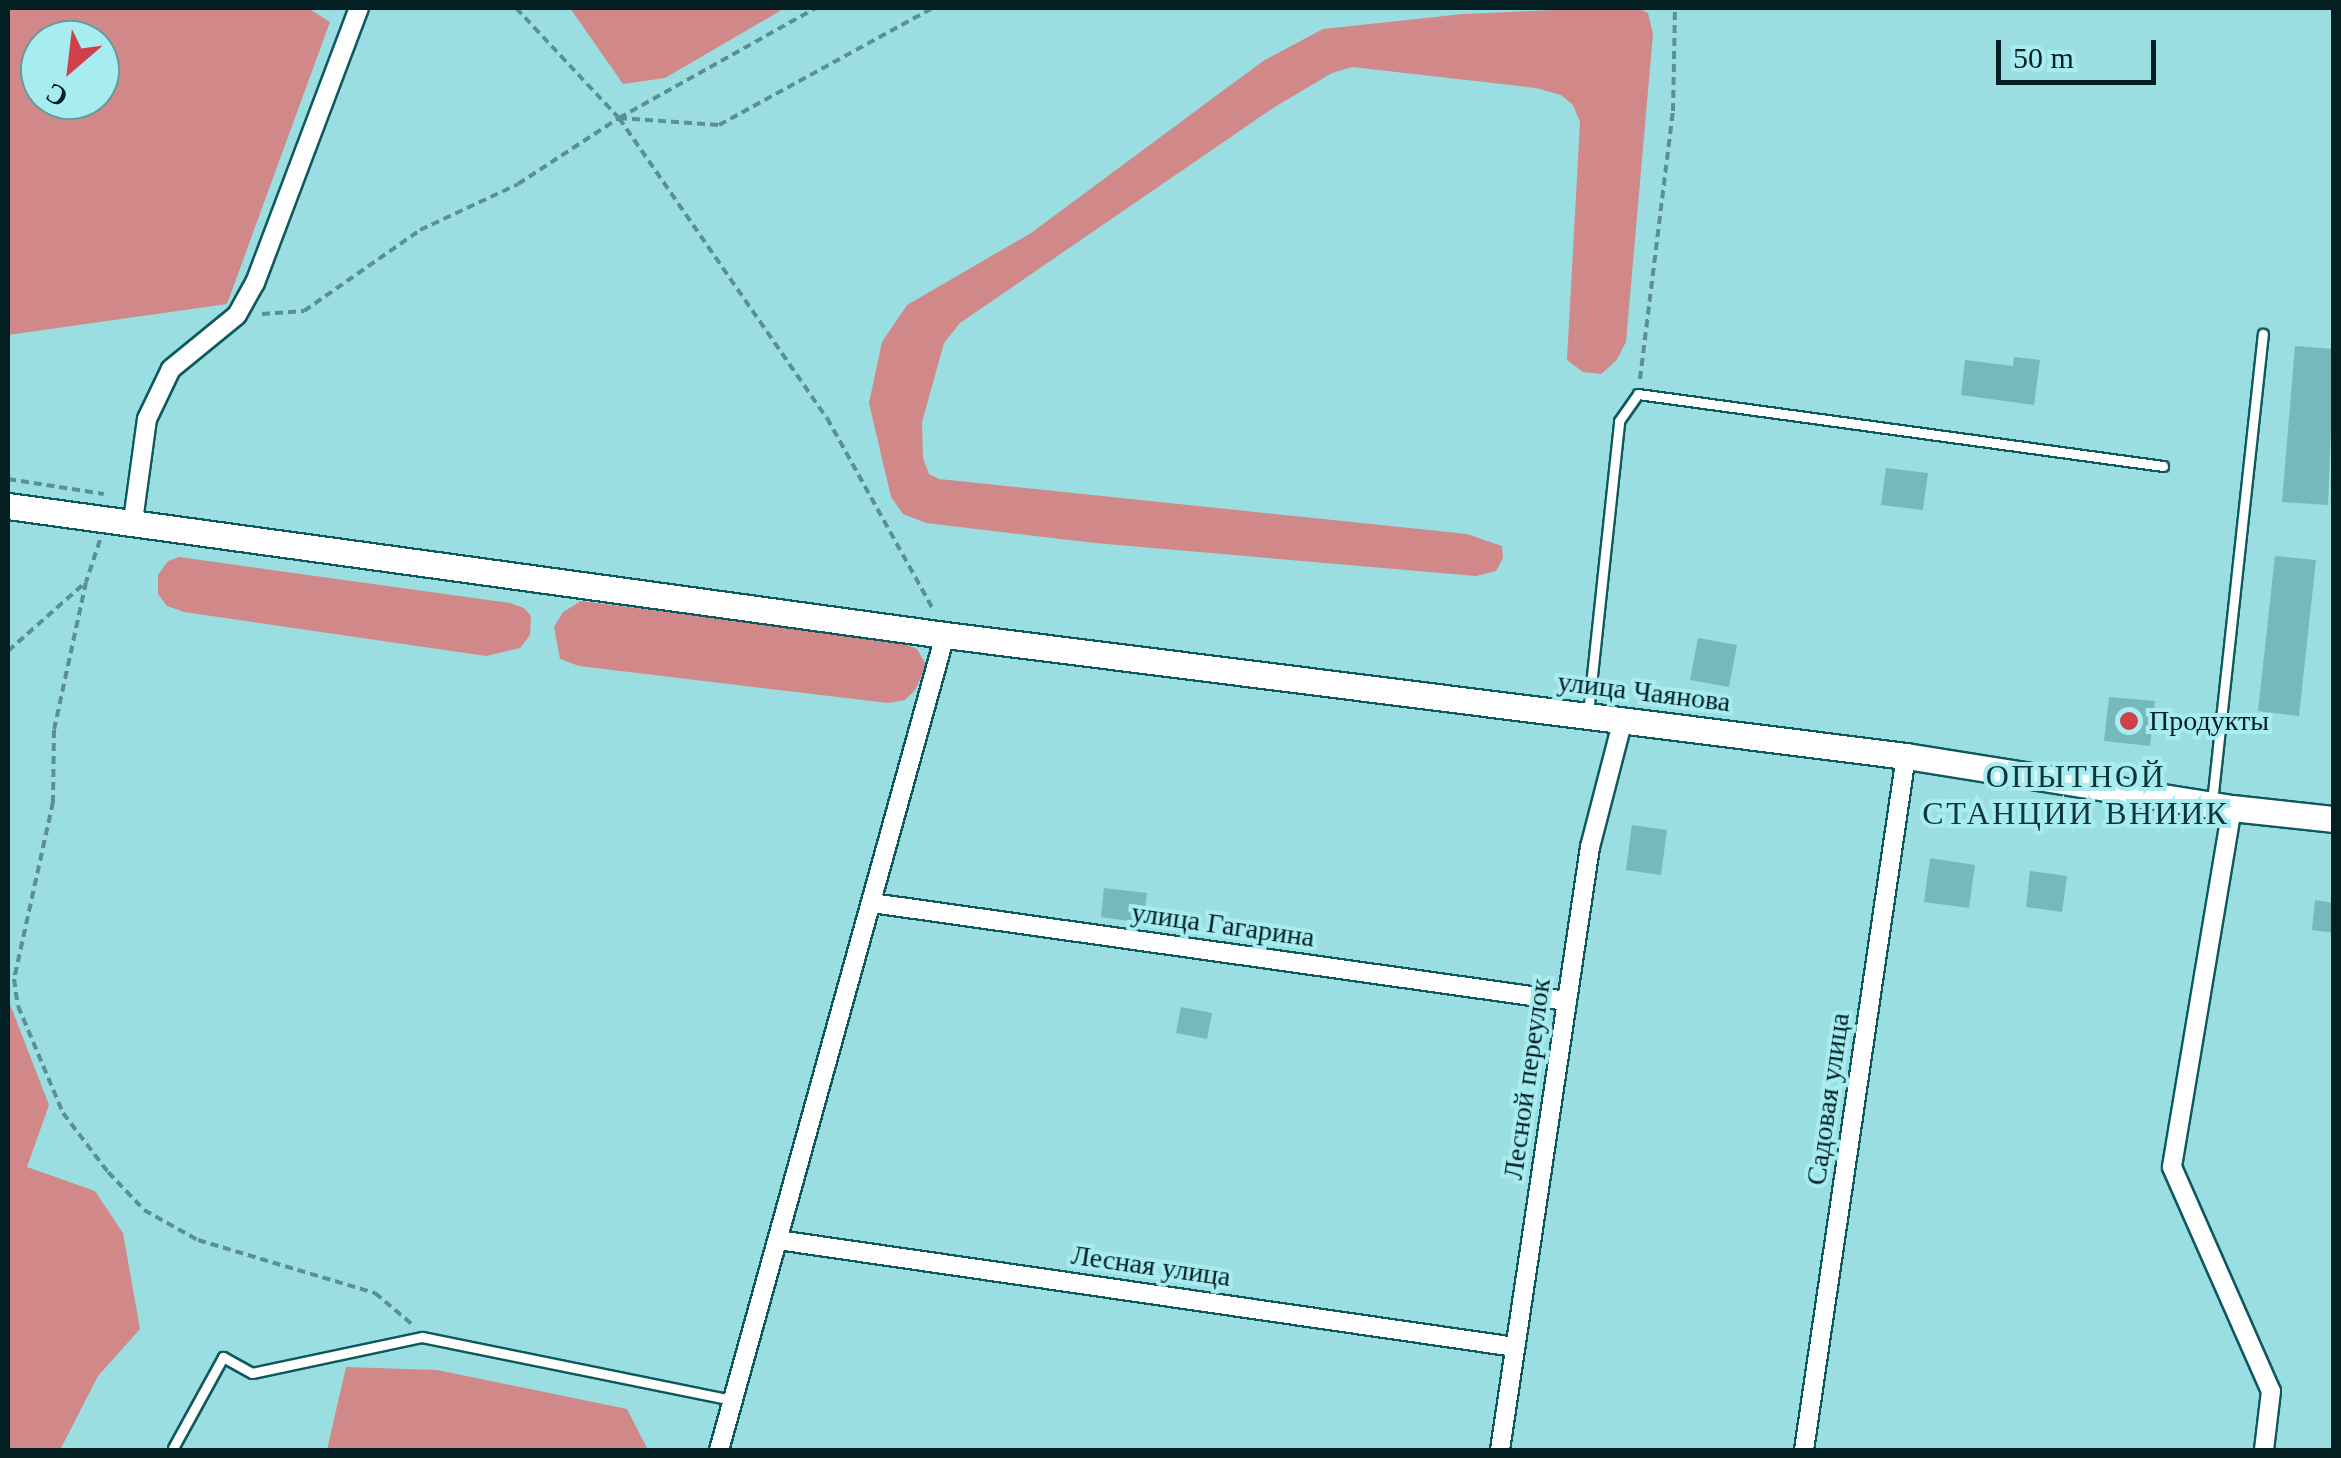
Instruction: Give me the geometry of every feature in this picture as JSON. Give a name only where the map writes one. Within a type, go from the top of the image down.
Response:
[{"type":"street","points":[[120,520],[148,419],[171,369],[237,316],[255,283],[359,8]]},
{"type":"street","name":"улица Чаянова","points":[[8,506],[945,635],[1906,756],[2222,806],[2334,819]]},
{"type":"street","points":[[720,1450],[945,635]]},
{"type":"street","name":"Лесной переулок","points":[[1500,1450],[1590,848],[1623,719]]},
{"type":"street","name":"Садовая улица","points":[[1804,1450],[1906,756]]},
{"type":"street","points":[[2222,806],[2172,1167],[2271,1391],[2264,1450]]},
{"type":"street","name":"улица Гагарина","points":[[872,903],[1567,1001]]},
{"type":"street","name":"Лесная улица","points":[[778,1240],[1515,1347]]},
{"type":"lane","points":[[2222,806],[2264,334]]},
{"type":"lane","points":[[1588,714],[1619,421],[1638,394],[2163,466]]},
{"type":"lane","points":[[173,1448],[223,1357],[252,1373],[422,1337],[734,1400]]},
{"type":"path","points":[[516,8],[619,118],[827,418],[923,584],[945,635]]},
{"type":"path","points":[[237,316],[304,310],[420,230],[518,184],[619,118],[816,8]]},
{"type":"path","points":[[619,118],[719,125],[933,8]]},
{"type":"path","points":[[1638,394],[1673,111],[1675,8]]},
{"type":"path","points":[[120,520],[86,582],[54,730],[53,802],[14,979],[18,1006],[64,1112],[108,1172],[144,1210],[198,1240],[375,1293],[403,1312],[422,1337]]},
{"type":"path","points":[[8,651],[86,582]]},
{"type":"shaded area","points":[[8,8],[308,8],[330,22],[227,304],[8,335]]},
{"type":"shaded area","points":[[570,8],[785,8],[665,78],[623,84]]},
{"type":"shaded area","points":[[1637,8],[1648,13],[1653,34],[1626,342],[1616,361],[1601,374],[1583,372],[1567,360],[1580,122],[1573,105],[1561,95],[1536,88],[1352,67],[1332,73],[1273,108],[960,323],[944,343],[922,422],[923,458],[929,474],[939,479],[1467,534],[1502,546],[1503,558],[1496,571],[1476,576],[1095,543],[926,523],[903,514],[891,497],[869,403],[882,342],[907,305],[1031,233],[1263,61],[1323,29],[1463,14]]},
{"type":"shaded area","points":[[179,557],[510,603],[524,608],[531,616],[530,635],[520,648],[486,656],[184,612],[167,606],[158,594],[158,575],[168,561]]},
{"type":"shaded area","points":[[581,601],[897,641],[917,649],[926,665],[916,689],[905,700],[888,703],[579,666],[560,659],[554,627],[563,612]]},
{"type":"shaded area","points":[[8,999],[49,1105],[27,1167],[95,1191],[123,1233],[140,1329],[98,1376],[60,1450],[8,1450]]},
{"type":"shaded area","points":[[346,1367],[437,1370],[627,1409],[648,1450],[327,1450]]},
{"type":"building","points":[[2295,346],[2334,349],[2328,505],[2282,502]]},
{"type":"building","points":[[2014,357],[2040,360],[2034,405],[1961,395],[1965,360],[2013,366]]},
{"type":"building","points":[[1886,468],[1928,473],[1923,510],[1881,505]]},
{"type":"building","points":[[2275,556],[2316,560],[2299,716],[2258,711]]},
{"type":"building","points":[[1698,638],[1737,645],[1729,687],[1690,680]]},
{"type":"building","name":"Продукты","points":[[2109,697],[2155,701],[2150,746],[2104,741]]},
{"type":"building","points":[[1632,825],[1667,830],[1661,875],[1626,870]]},
{"type":"building","points":[[1930,858],[1975,865],[1969,908],[1924,902]]},
{"type":"building","points":[[2030,871],[2067,876],[2062,912],[2026,907]]},
{"type":"building","points":[[1104,888],[1147,893],[1143,923],[1101,917]]},
{"type":"building","points":[[2315,900],[2334,903],[2334,933],[2312,930]]},
{"type":"building","points":[[1181,1007],[1212,1013],[1207,1039],[1176,1033]]},
{"type":"place","name":"Продукты","points":[[2129,721]]},
{"type":"district","name":"ОПЫТНОЙ СТАНЦИИ ВНИИК","points":[[2076,796]]}]
